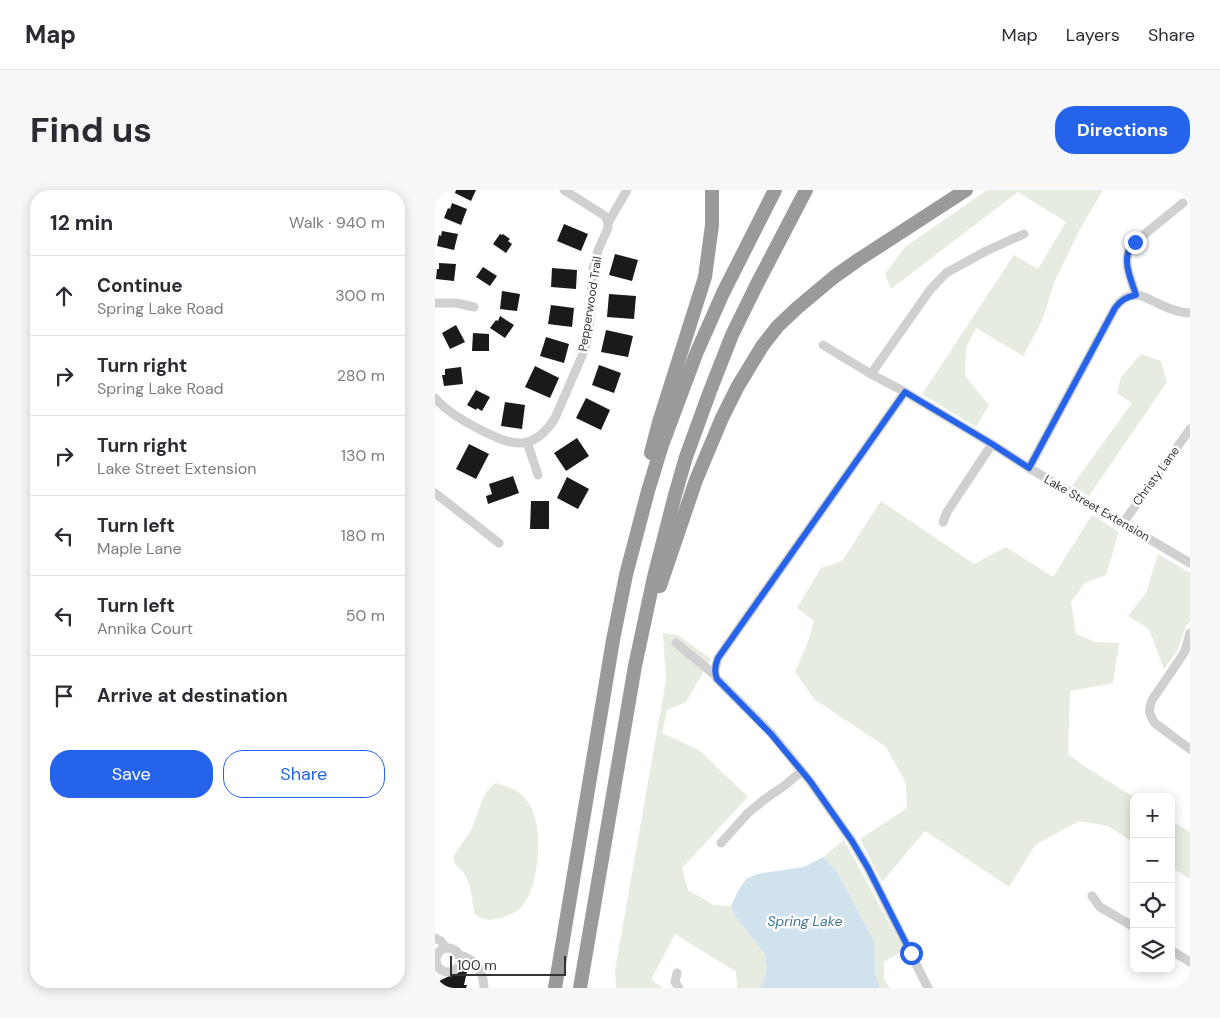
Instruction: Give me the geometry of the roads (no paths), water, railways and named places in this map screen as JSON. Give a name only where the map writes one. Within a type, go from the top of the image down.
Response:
[{"type":"highway","points":[[634,541],[642,489],[655,439],[705,277],[712,225],[712,190]]},
{"type":"highway","points":[[555,988],[613,640],[634,541],[654,472],[696,354],[723,293],[775,190]]},
{"type":"highway","points":[[580,988],[635,666],[658,560],[675,495],[710,391],[741,316],[805,190]]},
{"type":"highway","points":[[649,603],[661,583],[678,528],[722,418],[738,386],[763,345],[778,326],[797,308],[835,277],[966,190]]},
{"type":"street","points":[[435,194],[437,190]]},
{"type":"street","points":[[564,190],[605,216],[608,223]]},
{"type":"street","name":"Pepperwood Trail","points":[[527,442],[540,437],[549,428],[585,349],[590,321],[593,269],[599,248],[608,228],[608,223],[627,190]]},
{"type":"street","points":[[1136,295],[1127,266],[1129,249],[1183,203]]},
{"type":"street","points":[[871,374],[929,290],[946,272],[1024,234]]},
{"type":"street","points":[[1029,468],[1115,308],[1121,301],[1136,295],[1182,313],[1190,314]]},
{"type":"street","points":[[435,303],[456,303],[474,307]]},
{"type":"street","name":"Lake Street Extension","points":[[823,345],[1190,563]]},
{"type":"street","points":[[715,675],[718,658],[905,392]]},
{"type":"street","points":[[435,398],[455,416],[494,438],[517,444],[527,442],[538,475]]},
{"type":"street","name":"Christy Lane","points":[[1123,523],[1190,429]]},
{"type":"street","points":[[943,522],[947,512],[992,444]]},
{"type":"street","points":[[435,493],[499,543]]},
{"type":"street","points":[[1190,632],[1185,651],[1151,700],[1149,706],[1151,719],[1190,749]]},
{"type":"street","points":[[676,642],[715,675],[771,734],[802,771],[852,841],[868,868],[928,988]]},
{"type":"street","points":[[721,842],[749,813],[802,771]]},
{"type":"street","points":[[1092,896],[1100,907],[1130,925]]},
{"type":"street","points":[[435,938],[441,941],[446,948]]},
{"type":"street","points":[[459,955],[460,962],[456,969],[448,972],[437,967],[436,959],[442,950],[446,948],[453,949],[459,955],[469,957],[477,965],[485,988]]},
{"type":"street","points":[[1175,953],[1190,962]]},
{"type":"street","points":[[677,973],[675,982],[679,988]]},
{"type":"water","name":"Spring Lake","points":[[823,857],[837,872],[874,941],[875,974],[880,988],[759,988],[763,983],[767,967],[765,954],[735,916],[731,906],[738,891],[746,879],[757,874],[804,867]]}]
